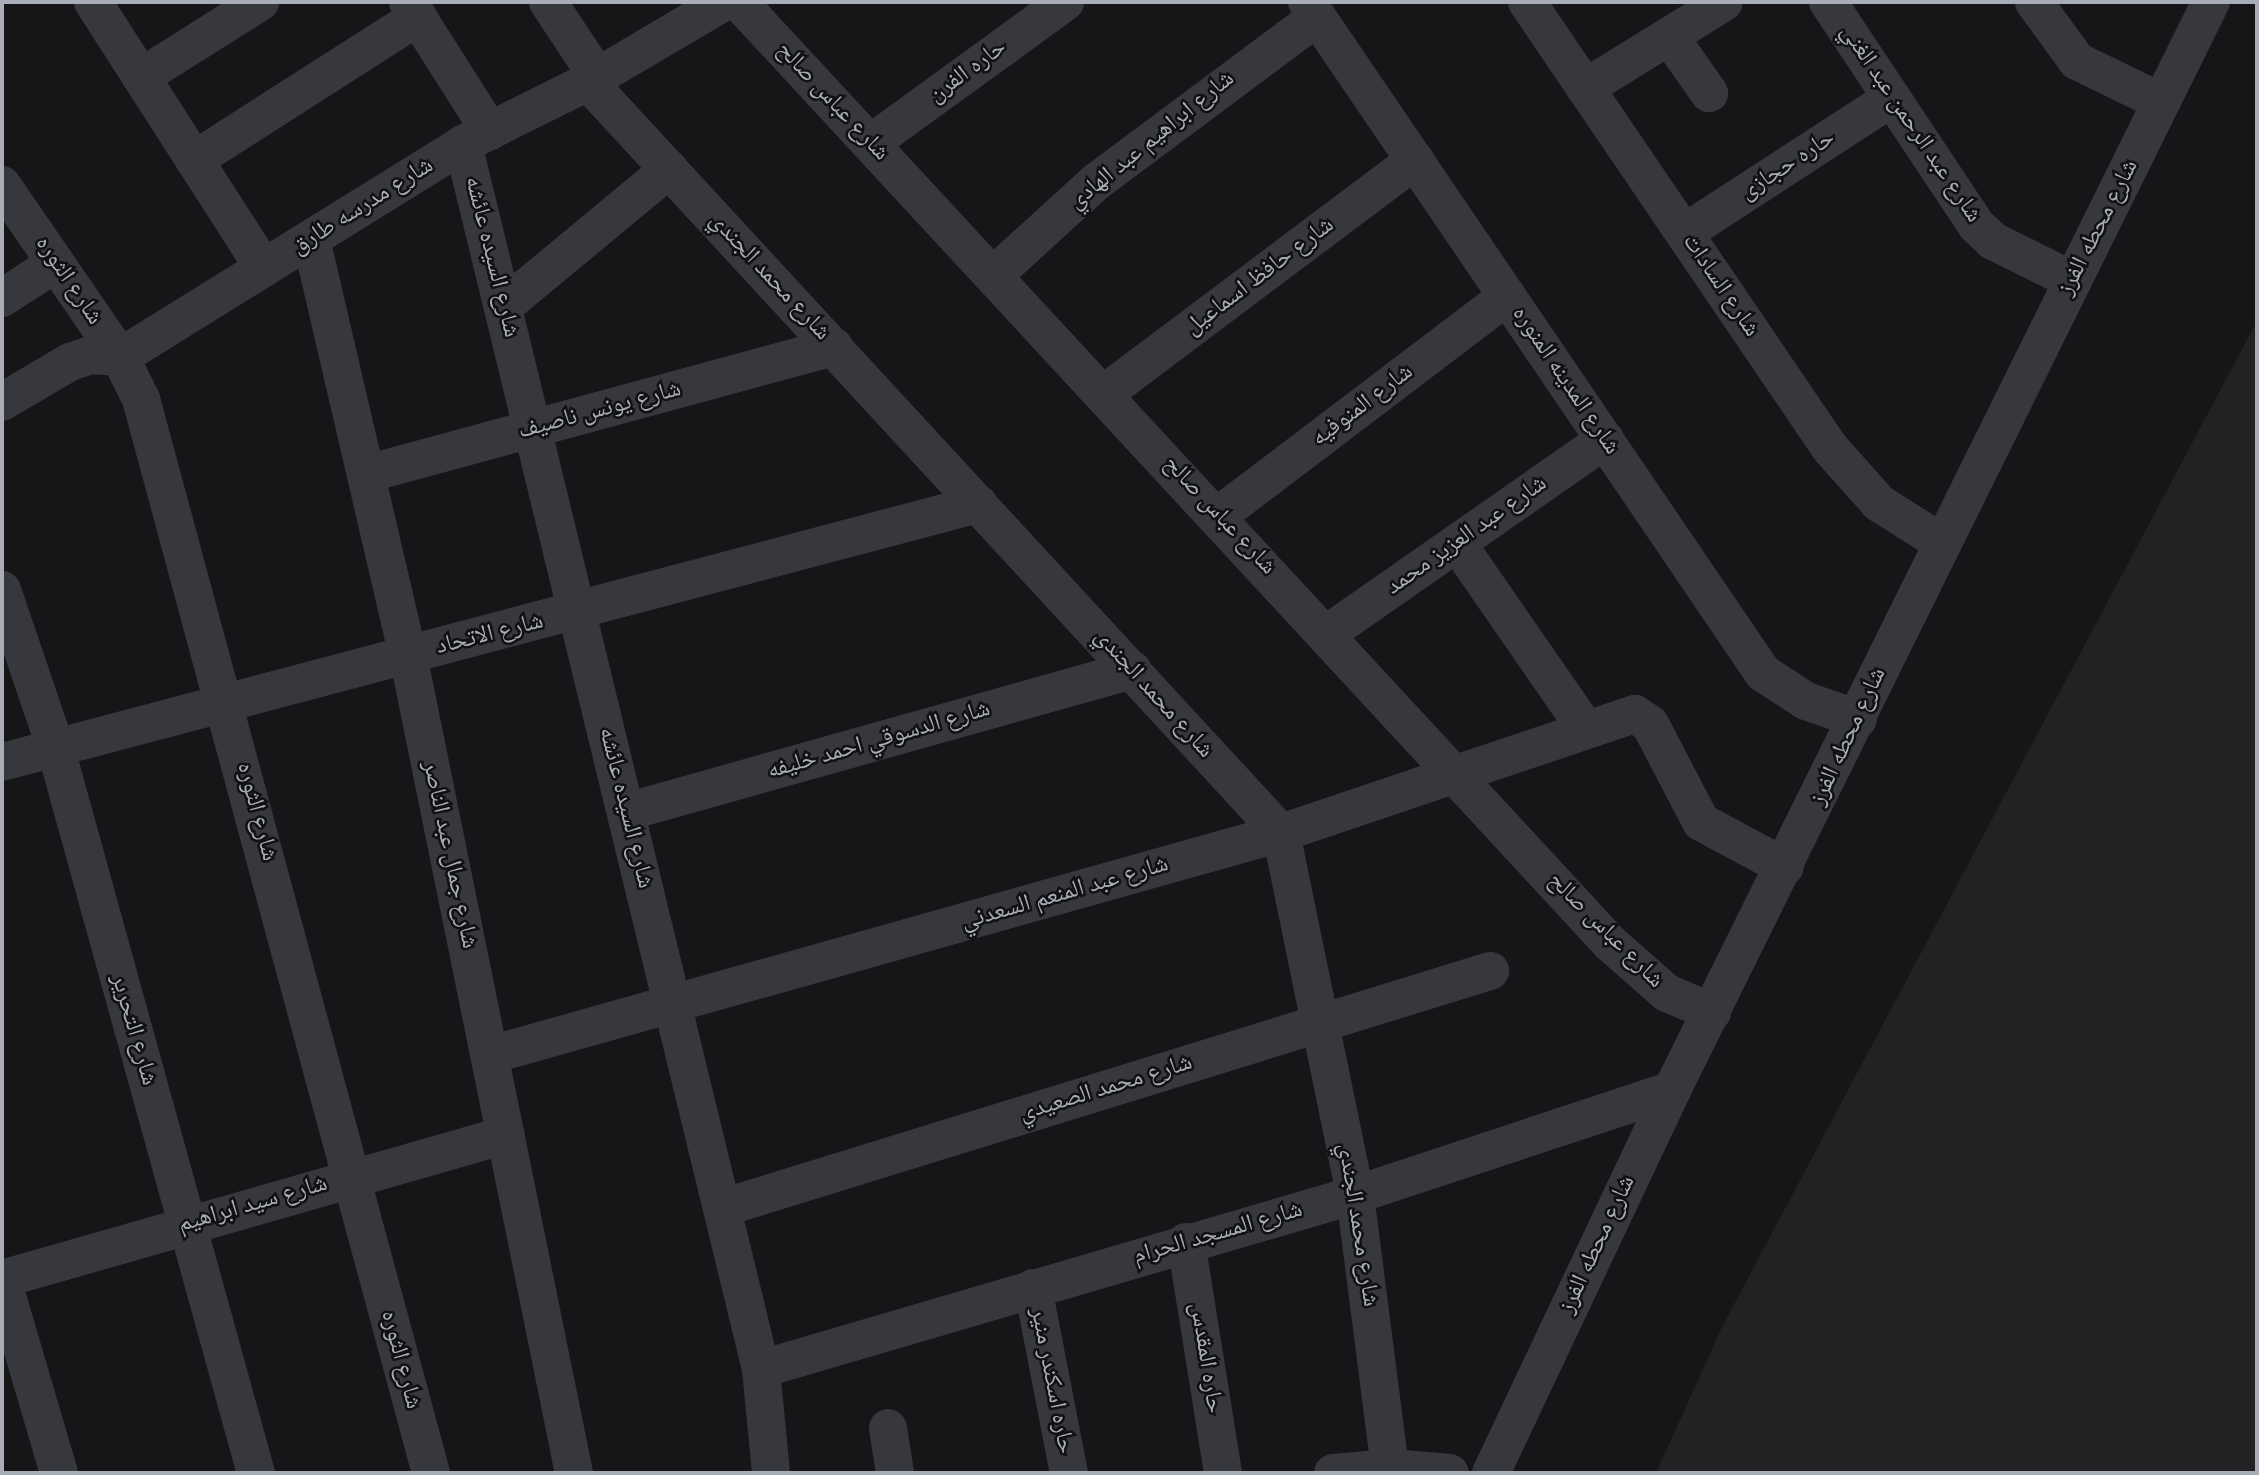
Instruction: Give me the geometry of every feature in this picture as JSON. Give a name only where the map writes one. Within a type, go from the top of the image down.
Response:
[{"type":"street","points":[[93,2],[264,268]]},
{"type":"street","points":[[141,77],[260,2]]},
{"type":"street","name":"شارع محمد الجندي","points":[[548,2],[592,79],[669,169],[1281,833],[1355,1195],[1390,1468]]},
{"type":"street","name":"شارع عباس صالح","points":[[739,2],[1328,633],[1610,943],[1667,993],[1712,1012]]},
{"type":"street","name":"حاره الفرن","points":[[871,143],[1065,2]]},
{"type":"street","name":"شارع السادات","points":[[1527,2],[1854,478],[1908,525],[1942,542]]},
{"type":"street","points":[[1585,88],[1724,2]]},
{"type":"street","name":"شارع عبد الرحمن عبد الغني","points":[[1828,2],[1977,226],[1993,241],[2072,280]]},
{"type":"street","points":[[2034,2],[2077,61],[2161,102]]},
{"type":"street","name":"شارع محطه الفرز","points":[[1491,1473],[1672,1090],[1785,867],[1942,542],[2211,2]]},
{"type":"street","name":"شارع مدرسه طارق","points":[[120,357],[476,138],[592,79],[703,7]]},
{"type":"street","points":[[194,160],[413,9]]},
{"type":"street","name":"شارع السيده عائشه","points":[[413,9],[476,138],[503,307],[761,1369],[771,1473]]},
{"type":"street","name":"شارع المدينه المنوره","points":[[1312,9],[1763,673],[1806,701],[1858,719]]},
{"type":"street","name":"شارع ابراهيم عبد الهادي","points":[[994,275],[1107,173],[1312,9]]},
{"type":"street","points":[[1669,36],[1709,93]]},
{"type":"street","name":"حاره حجازى","points":[[1684,233],[1892,98]]},
{"type":"street","name":"شارع حافظ اسماعيل","points":[[1105,393],[1415,160]]},
{"type":"street","points":[[503,307],[669,169]]},
{"type":"street","name":"شارع الثوره","points":[[2,185],[120,357],[141,399],[227,702],[431,1473]]},
{"type":"street","name":"شارع جمال عبد الناصر","points":[[311,239],[408,655],[574,1473]]},
{"type":"street","points":[[2,298],[56,263]]},
{"type":"street","name":"شارع المنوفيه","points":[[1219,516],[1507,296]]},
{"type":"street","name":"شارع يونس ناصيف","points":[[366,474],[834,347]]},
{"type":"street","points":[[2,402],[70,362],[90,355],[120,357]]},
{"type":"street","name":"شارع عبد العزيز محمد","points":[[1328,633],[1605,440]]},
{"type":"street","name":"شارع الاتحاد","points":[[2,762],[55,746],[577,613],[978,504]]},
{"type":"street","points":[[1457,543],[1585,728]]},
{"type":"street","name":"شارع التحرير","points":[[2,590],[55,746],[256,1473]]},
{"type":"street","name":"شارع الدسوقي احمد خليفه","points":[[626,812],[1132,670]]},
{"type":"street","name":"شارع عبد المنعم السعدني","points":[[489,1055],[1281,833],[1585,728],[1635,714],[1650,724],[1701,822],[1785,867]]},
{"type":"street","name":"شارع محمد الصعيدي","points":[[722,1208],[1490,971]]},
{"type":"street","name":"شارع المسجد الحرام","points":[[761,1369],[1186,1242],[1355,1195],[1672,1090]]},
{"type":"street","name":"شارع سيد ابراهيم","points":[[2,1279],[187,1223],[506,1135]]},
{"type":"street","name":"حاره المقدس","points":[[1186,1242],[1223,1473]]},
{"type":"street","points":[[2,1279],[59,1473]]},
{"type":"street","name":"حاره اسكندر منير","points":[[1033,1288],[1069,1473]]},
{"type":"street","points":[[888,1428],[895,1473]]},
{"type":"street","points":[[1333,1473],[1390,1468],[1450,1473]]},
{"type":"shaded area","points":[[2257,321],[2257,1473],[1656,1473],[1722,1327]]}]
